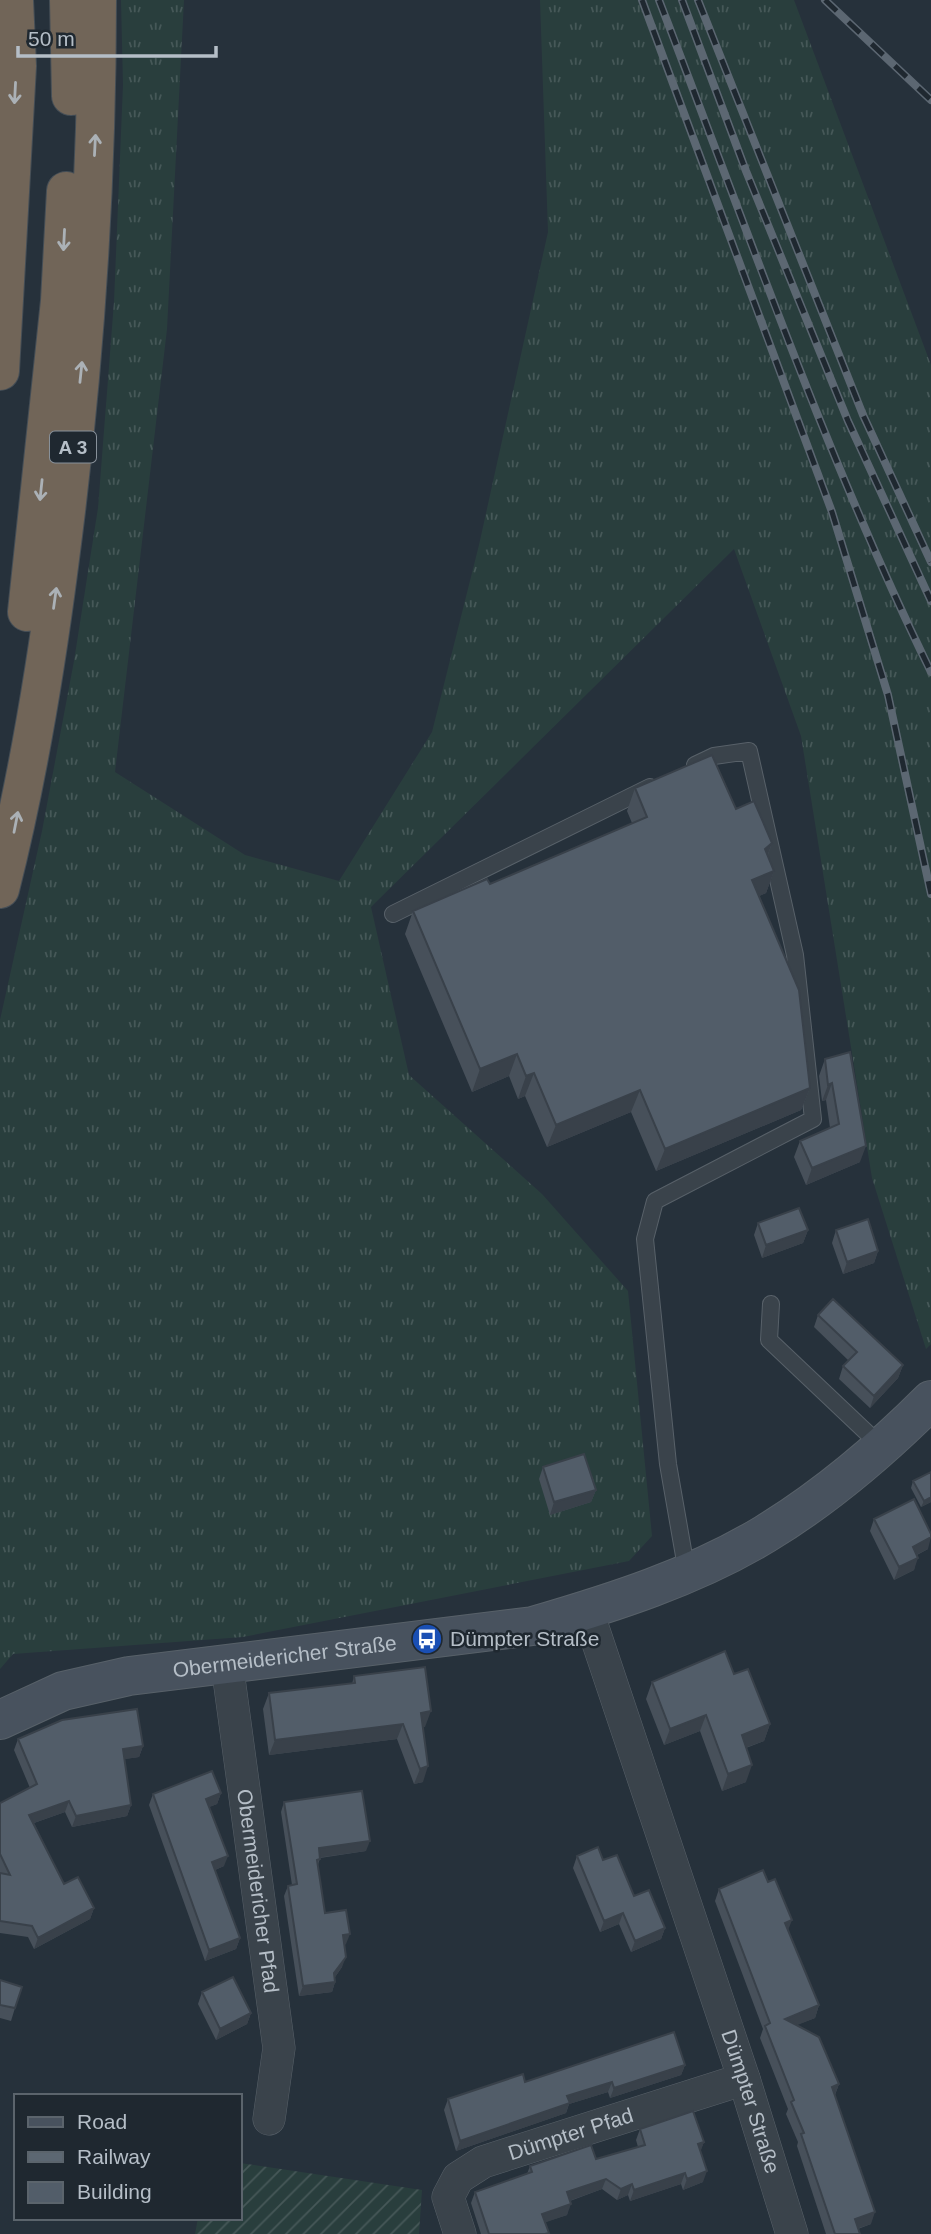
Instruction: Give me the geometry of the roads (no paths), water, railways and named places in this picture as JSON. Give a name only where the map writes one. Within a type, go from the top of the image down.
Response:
[{"type":"highway","points":[[0,371],[17,66],[14,0]]},
{"type":"highway","name":"A 3","points":[[0,761],[22,650],[60,301],[71,96],[69,0]]},
{"type":"highway","name":"A 3","points":[[0,889],[12,842],[47,655],[67,506],[88,302],[97,100],[97,0]]},
{"type":"main road","name":"Obermeidericher Straße","points":[[0,1720],[63,1691],[129,1676],[533,1626],[587,1610],[687,1573],[765,1534],[848,1475],[931,1401]]},
{"type":"street","name":"Dümpter Straße","points":[[587,1610],[744,2079],[781,2227]]},
{"type":"street","name":"Obermeidericher Pfad","points":[[226,1664],[279,2048],[269,2119]]},
{"type":"street","name":"Dümpter Pfad","points":[[460,2234],[448,2197],[458,2178],[483,2162],[744,2079]]},
{"type":"lane","points":[[393,915],[715,755],[749,751],[795,955],[813,1119],[655,1201],[645,1240],[668,1464],[687,1573]]},
{"type":"lane","points":[[772,1304],[769,1340],[882,1447]]},
{"type":"railway","points":[[642,0],[832,512],[888,695],[931,894]]},
{"type":"railway","points":[[659,0],[821,424],[931,672]]},
{"type":"railway","points":[[682,0],[746,171],[848,421],[931,601]]},
{"type":"railway","points":[[698,0],[863,415],[931,562]]},
{"type":"railway","points":[[825,0],[931,100]]},
{"type":"place","name":"Dümpter Straße","points":[[427,1639]]}]
